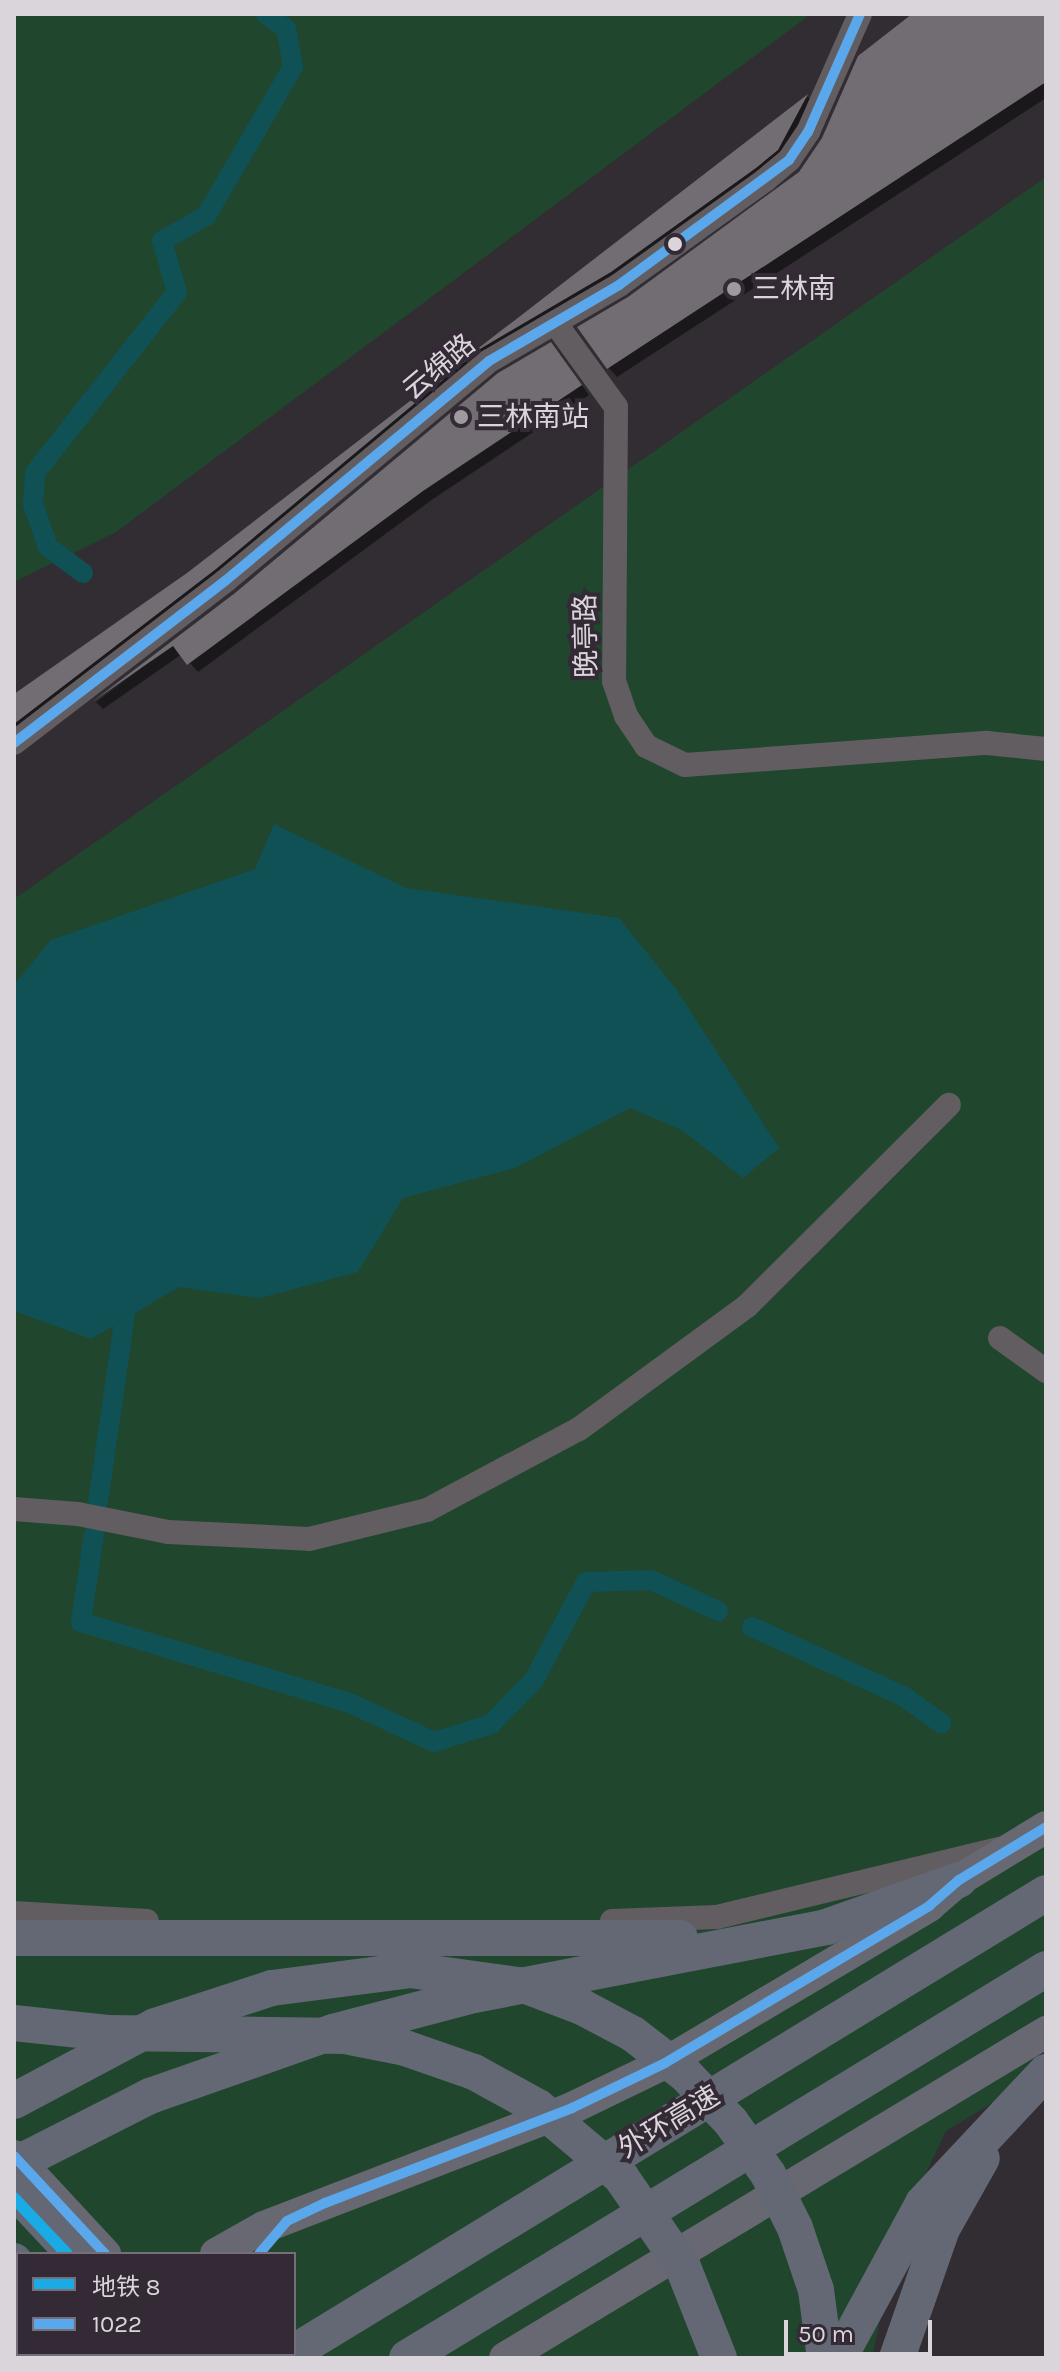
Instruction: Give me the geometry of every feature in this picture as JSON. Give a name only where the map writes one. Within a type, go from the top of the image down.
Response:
[{"type":"highway","points":[[14,2165],[103,2117],[198,2076],[406,2011],[826,1927],[959,1880]]},
{"type":"highway","name":"外环高速","points":[[296,2351],[1046,1893]]},
{"type":"highway","points":[[14,1938],[701,1938],[730,1946]]},
{"type":"highway","points":[[407,2358],[1046,1969]]},
{"type":"highway","points":[[14,2101],[155,2026],[272,1988],[410,1970],[526,1986],[582,2007],[633,2034],[686,2075],[731,2122],[768,2174],[795,2228],[816,2290],[825,2358]]},
{"type":"highway","points":[[14,2023],[107,2033],[330,2035],[405,2048],[474,2072],[538,2107],[621,2177],[683,2267],[719,2358]]},
{"type":"highway","points":[[839,2358],[880,2276],[923,2203],[1034,2083]]},
{"type":"highway","points":[[897,2358],[942,2229],[1034,2083]]},
{"type":"highway","points":[[14,2190],[72,2252]]},
{"type":"main road","points":[[220,2252],[264,2227],[287,2221],[572,2108],[653,2069],[929,1906],[959,1880],[1046,1827]]},
{"type":"main road","points":[[505,2358],[1046,2032]]},
{"type":"main road","points":[[14,2156],[103,2252]]},
{"type":"main road","points":[[261,2252],[287,2221]]},
{"type":"street","name":"云绵路","points":[[14,743],[225,581],[489,361],[619,285],[789,160],[808,132],[860,14]]},
{"type":"street","name":"晚亭路","points":[[556,324],[616,407],[614,681],[626,716],[646,746],[685,765],[987,743],[1046,749]]},
{"type":"street","points":[[14,1509],[78,1514],[168,1532],[309,1539],[427,1510],[579,1429],[747,1306],[949,1105]]},
{"type":"street","points":[[1000,1338],[1046,1371]]},
{"type":"street","points":[[14,1913],[209,1924],[717,1917],[1014,1846]]},
{"type":"green space","points":[[14,14],[811,14],[116,532],[14,582]]},
{"type":"green space","points":[[1046,177],[1046,2047],[999,2099],[946,2131],[899,2230],[872,2358],[14,2358],[14,899]]},
{"type":"water","points":[[274,824],[406,888],[619,918],[676,989],[779,1148],[743,1178],[682,1130],[630,1108],[515,1168],[403,1198],[358,1272],[260,1298],[179,1287],[91,1339],[14,1311],[14,985],[51,940],[255,869]]},
{"type":"building","points":[[912,14],[1046,14],[1046,82],[607,369],[577,327],[628,297],[799,172],[822,138],[858,56]]},
{"type":"building","points":[[808,94],[778,150],[756,168],[611,272],[480,349],[216,569],[14,724],[14,694],[187,573]]},
{"type":"building","points":[[551,342],[582,385],[423,491],[187,665],[173,646],[92,702],[235,593],[498,373]]},
{"type":"waterway","points":[[83,573],[48,547],[33,504],[35,473],[177,292],[162,241],[206,216],[293,67],[286,29],[266,14]]},
{"type":"waterway","points":[[98,1502],[128,1295]]},
{"type":"waterway","points":[[94,1534],[81,1622],[352,1704],[434,1742],[491,1724],[534,1680],[586,1582],[651,1580],[718,1611]]},
{"type":"waterway","points":[[752,1627],[903,1696],[941,1723]]},
{"type":"metro line","name":"8","points":[[14,2198],[65,2252]]},
{"type":"transit line","name":"1022","points":[[14,743],[225,581],[489,361],[619,285],[789,160],[808,132],[860,14]]},
{"type":"transit line","name":"1022","points":[[261,2252],[287,2221],[325,2203],[572,2108],[665,2063],[929,1906],[959,1880],[1046,1827]]},
{"type":"transit line","name":"1022","points":[[14,2156],[103,2252]]},
{"type":"place","name":"三林南","points":[[734,289]]},
{"type":"place","name":"三林南站","points":[[461,417]]}]
